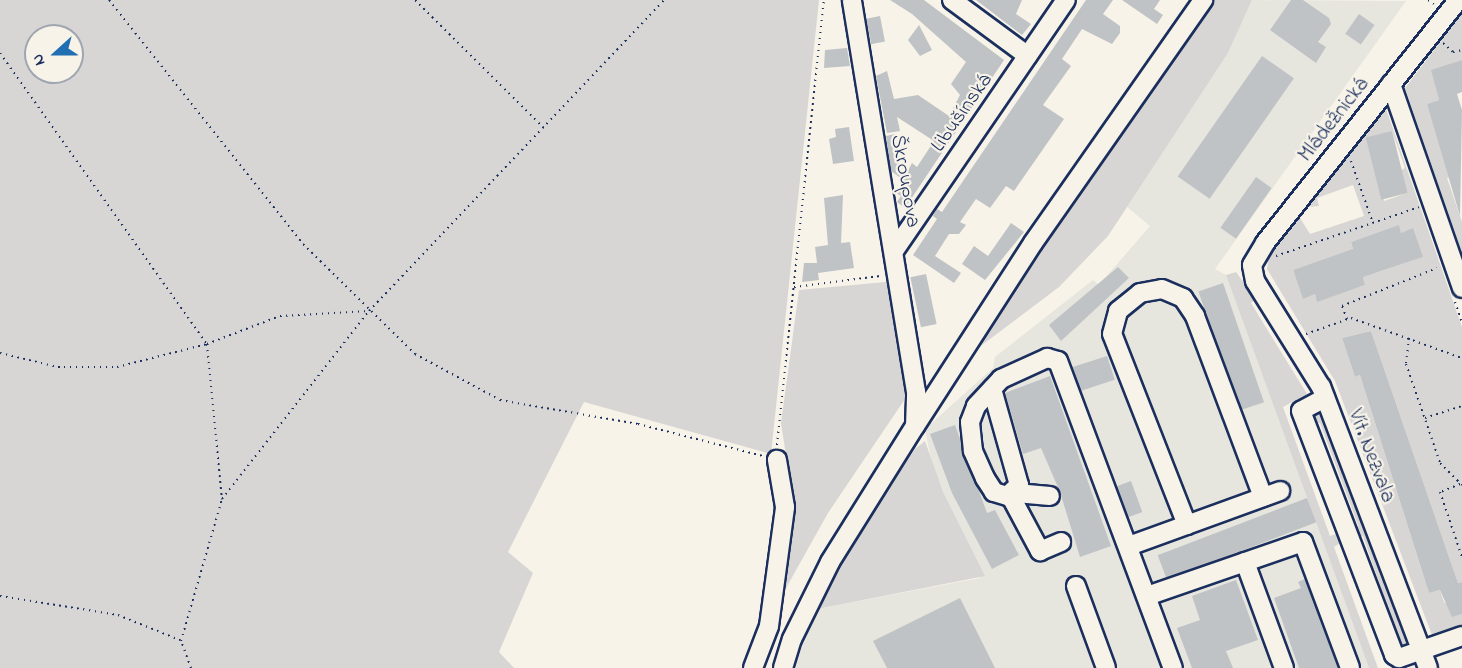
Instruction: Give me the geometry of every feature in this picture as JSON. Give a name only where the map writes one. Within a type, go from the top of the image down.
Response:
[{"type":"street","name":"Škroupova","points":[[852,0],[913,370],[915,426]]},
{"type":"street","points":[[952,0],[1028,56]]},
{"type":"street","name":"Libušínská","points":[[894,251],[1066,0]]},
{"type":"street","points":[[783,668],[792,639],[830,562],[915,426],[1033,243],[1203,0]]},
{"type":"street","name":"Mládežnická","points":[[1259,265],[1265,243],[1458,0]]},
{"type":"street","points":[[1391,84],[1462,288]]},
{"type":"street","name":"Vít. Nezvala","points":[[1259,265],[1325,398],[1428,668]]},
{"type":"street","points":[[1129,546],[1272,494],[1195,316],[1183,298],[1162,289],[1140,293],[1118,311],[1112,334],[1186,525]]},
{"type":"street","points":[[1050,496],[994,492],[970,436],[976,406],[1001,379],[1047,358],[1058,361],[1173,668]]},
{"type":"street","points":[[992,389],[1015,460],[1013,494],[1040,551],[1061,542]]},
{"type":"street","points":[[1325,398],[1301,411],[1394,655],[1399,658],[1461,639]]},
{"type":"street","points":[[753,668],[769,626],[785,507],[777,460]]},
{"type":"street","points":[[1147,596],[1303,542],[1350,668]]},
{"type":"street","points":[[1245,562],[1284,668]]},
{"type":"street","points":[[1076,586],[1106,668]]},
{"type":"path","points":[[109,0],[303,244],[415,354],[500,400],[638,424],[777,460],[824,0]]},
{"type":"path","points":[[415,0],[544,128]]},
{"type":"path","points":[[222,499],[369,311],[664,0]]},
{"type":"path","points":[[1438,40],[1453,52],[1462,50]]},
{"type":"path","points":[[0,53],[207,344],[222,499],[181,641],[191,668]]},
{"type":"path","points":[[1348,152],[1373,223]]},
{"type":"path","points":[[1259,265],[1422,206]]},
{"type":"path","points":[[1347,319],[1342,306],[1443,266]]},
{"type":"path","points":[[794,287],[898,274]]},
{"type":"path","points":[[0,353],[58,367],[117,367],[207,344],[280,316],[369,311]]},
{"type":"path","points":[[1305,334],[1347,319],[1409,338],[1462,358]]},
{"type":"path","points":[[1409,338],[1406,364],[1424,419],[1441,466],[1461,485],[1440,492],[1462,557]]},
{"type":"path","points":[[1424,419],[1462,406]]},
{"type":"path","points":[[0,596],[118,615],[181,641]]},
{"type":"shaded area","points":[[0,0],[819,0],[771,454],[584,402],[508,552],[533,573],[499,652],[514,668],[0,668]]},
{"type":"shaded area","points":[[1209,0],[1252,0],[1228,53],[1108,236],[1059,287],[978,348],[973,344]]},
{"type":"shaded area","points":[[1252,0],[1406,1],[1215,269],[1226,275],[1369,668],[791,668],[812,610],[980,578],[933,469],[925,429],[993,368],[995,357],[1093,280],[1099,285],[1150,226],[1127,207],[1228,53]]},
{"type":"shaded area","points":[[1462,13],[1462,60],[1432,71],[1439,100],[1427,104],[1452,176],[1447,178],[1462,222],[1462,254],[1405,88]]},
{"type":"shaded area","points":[[1386,109],[1462,327],[1462,582],[1458,583],[1371,331],[1342,338],[1355,377],[1360,375],[1429,593],[1440,590],[1444,602],[1462,614],[1462,625],[1432,635],[1335,381],[1267,269],[1269,256],[1300,218],[1310,234],[1364,216],[1353,185],[1317,198],[1319,206],[1308,207]],"holes":[[[1392,131],[1405,168],[1400,171],[1407,193],[1384,201],[1367,140]],[[1399,226],[1401,233],[1413,229],[1422,257],[1375,273],[1361,270],[1365,285],[1317,301],[1315,294],[1303,298],[1293,270],[1341,254],[1355,256],[1351,242]]]},
{"type":"shaded area","points":[[1236,272],[1256,299],[1251,303],[1307,394],[1283,407],[1330,536],[1339,533],[1343,541],[1334,547],[1378,668],[1369,668],[1226,275]]},
{"type":"shaded area","points":[[896,281],[907,396],[828,513],[776,606],[790,481],[781,423],[799,290]]},
{"type":"shaded area","points":[[1318,411],[1408,644],[1403,652],[1363,536],[1356,536],[1358,525],[1320,423],[1314,423],[1310,415]]},
{"type":"shaded area","points":[[925,441],[943,492],[985,576],[812,610],[833,570],[915,449]]},
{"type":"building","points":[[890,0],[924,0],[1004,60],[905,208],[897,202],[901,196],[896,193],[912,163],[917,167],[934,141],[897,117],[900,131],[887,133],[876,76],[887,71],[894,99],[918,95],[949,116],[960,95],[951,84],[966,62],[912,14]]},
{"type":"building","points":[[976,0],[1022,0],[1016,14],[1031,24],[1022,35]]},
{"type":"building","points":[[1086,0],[1113,0],[1103,14],[1120,26],[1120,33],[1112,44],[1082,29],[1062,59],[1071,66],[1043,105],[1064,119],[1014,191],[1006,186],[990,208],[976,199],[960,222],[966,225],[959,234],[949,234],[935,256],[961,273],[954,283],[913,255],[937,219],[933,216],[937,209],[942,212]]},
{"type":"building","points":[[1122,0],[1160,0],[1154,9],[1163,15],[1157,24]]},
{"type":"building","points":[[1291,0],[1303,0],[1329,18],[1331,24],[1318,42],[1326,47],[1316,63],[1270,30]]},
{"type":"building","points":[[1359,14],[1375,25],[1361,45],[1345,34]]},
{"type":"building","points":[[880,16],[885,42],[871,44],[866,19]]},
{"type":"building","points":[[919,25],[932,50],[920,56],[908,40]]},
{"type":"building","points":[[847,48],[850,66],[824,68],[825,50]]},
{"type":"building","points":[[1262,56],[1294,78],[1210,199],[1178,176]]},
{"type":"building","points":[[1462,60],[1462,92],[1457,94],[1462,110],[1460,216],[1427,104],[1439,100],[1431,70]]},
{"type":"building","points":[[849,127],[854,161],[833,164],[829,139],[836,137],[835,129]]},
{"type":"building","points":[[1392,131],[1407,193],[1381,200],[1366,138]]},
{"type":"building","points":[[895,134],[902,179],[891,171],[886,136]]},
{"type":"building","points":[[1256,177],[1272,188],[1236,239],[1220,228]]},
{"type":"building","points":[[843,195],[841,243],[850,242],[854,268],[818,273],[819,280],[802,282],[804,263],[817,263],[815,247],[828,245],[824,198]]},
{"type":"building","points":[[1011,223],[1024,232],[985,280],[962,264],[974,246],[988,256]]},
{"type":"building","points":[[1399,225],[1401,233],[1413,228],[1423,257],[1363,277],[1365,285],[1317,302],[1315,294],[1303,299],[1293,270],[1353,249],[1351,242]]},
{"type":"building","points":[[1118,267],[1129,278],[1061,341],[1049,325]]},
{"type":"building","points":[[926,274],[937,324],[921,327],[910,277]]},
{"type":"building","points":[[1223,283],[1264,402],[1239,411],[1198,291]]},
{"type":"building","points":[[1371,331],[1458,583],[1462,582],[1462,614],[1452,617],[1440,590],[1429,593],[1360,375],[1355,377],[1342,338]]},
{"type":"building","points":[[1107,356],[1115,380],[1080,391],[1073,367]]},
{"type":"building","points":[[1050,376],[1111,546],[1080,557],[1060,492],[1041,448],[1023,454],[1005,393]]},
{"type":"building","points":[[955,425],[987,513],[995,510],[1019,555],[992,569],[952,493],[930,434]]},
{"type":"building","points":[[1131,481],[1142,512],[1128,517],[1117,486]]},
{"type":"building","points":[[1307,498],[1316,522],[1167,580],[1158,555]]},
{"type":"building","points":[[1305,579],[1338,668],[1299,668],[1274,598],[1301,588],[1298,582]]},
{"type":"building","points":[[1236,580],[1258,640],[1226,651],[1233,668],[1192,668],[1177,628],[1200,620],[1192,596]]},
{"type":"building","points":[[960,598],[995,668],[887,668],[873,641]]}]
